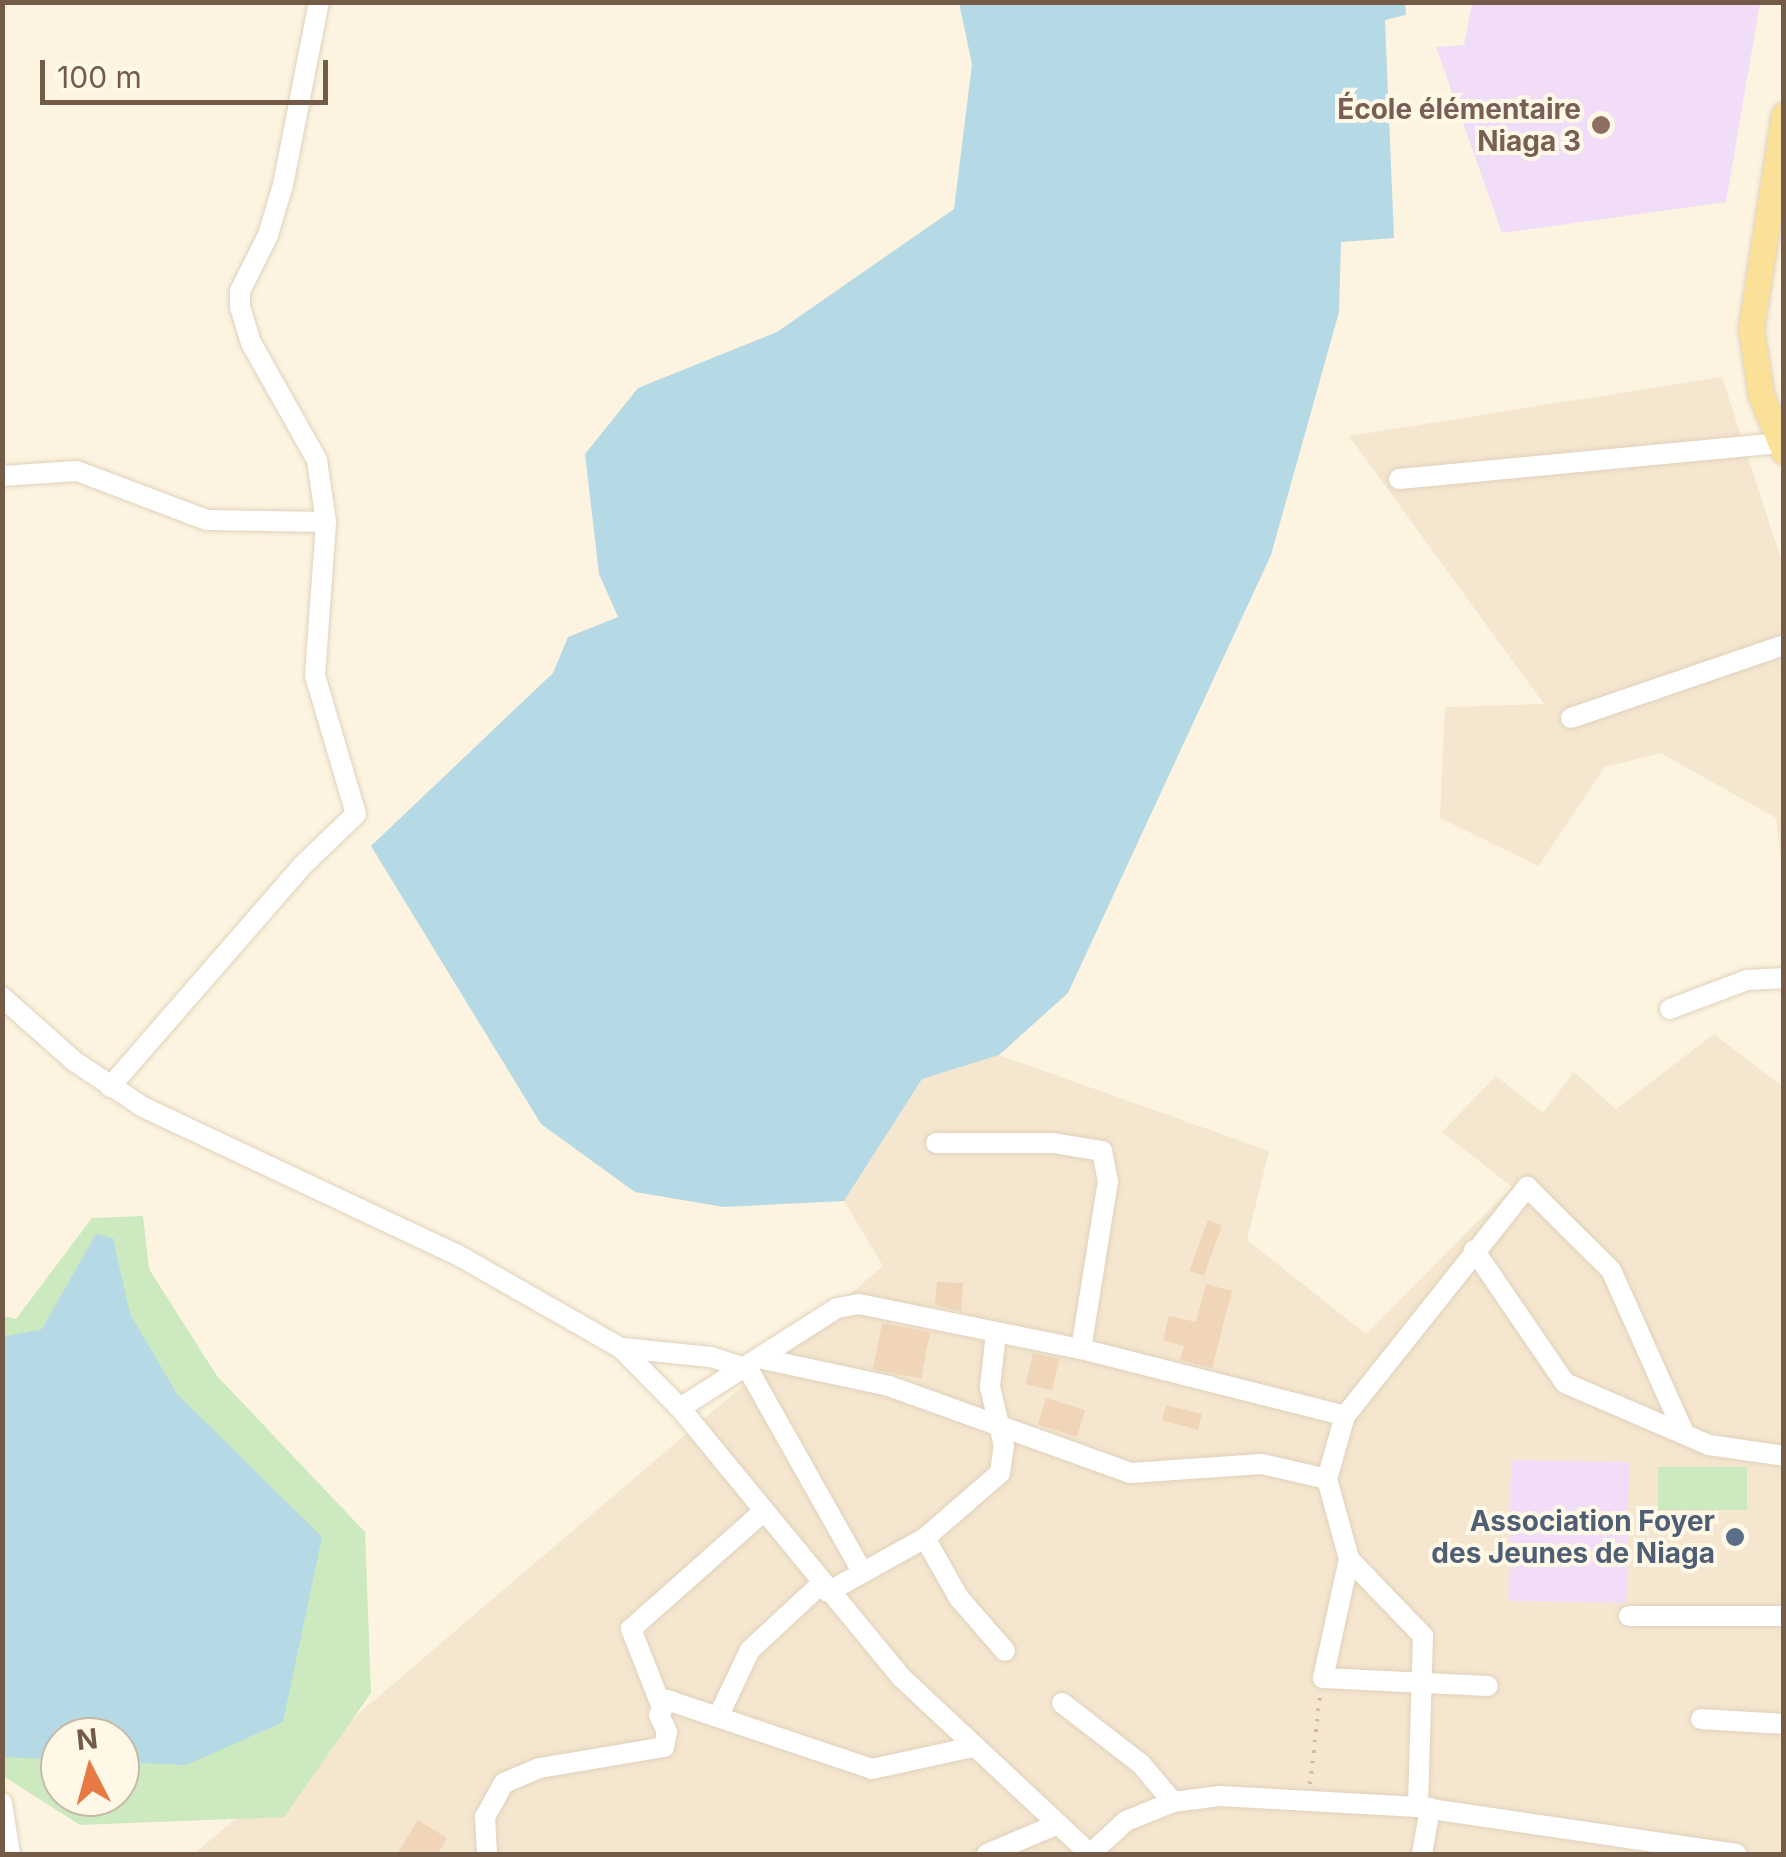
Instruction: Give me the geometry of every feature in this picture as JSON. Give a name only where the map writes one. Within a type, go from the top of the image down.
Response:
[{"type":"main road","points":[[1782,447],[1761,395],[1750,328],[1784,115]]},
{"type":"street","points":[[110,1087],[301,867],[356,814],[315,676],[326,522],[318,460],[251,343],[240,308],[240,291],[268,235],[283,185],[319,2]]},
{"type":"street","points":[[1399,479],[1782,447]]},
{"type":"street","points":[[2,476],[77,470],[207,520],[326,522]]},
{"type":"street","points":[[1571,718],[1784,645]]},
{"type":"street","points":[[1670,1009],[1746,980],[1784,978]]},
{"type":"street","points":[[2,997],[110,1087],[456,1254],[621,1348],[680,1408],[824,1588],[973,1747],[1090,1854],[1126,1821],[1173,1802],[1309,1799],[1424,1808],[1676,1850],[1737,1854]]},
{"type":"street","points":[[936,1144],[1053,1143],[1102,1151],[1108,1181],[1082,1349]]},
{"type":"street","points":[[1488,1686],[1323,1678],[1349,1559],[1327,1479],[1345,1416],[1526,1187],[1611,1270],[1683,1431]]},
{"type":"street","points":[[1474,1250],[1565,1384],[1709,1445],[1784,1456]]},
{"type":"street","points":[[680,1408],[847,1304],[1082,1349],[1345,1416]]},
{"type":"street","points":[[718,1718],[750,1650],[824,1588],[863,1573],[926,1538],[1000,1473],[1006,1463],[990,1387],[996,1333]]},
{"type":"street","points":[[621,1348],[872,1381],[1000,1430],[1130,1473],[1262,1464],[1327,1479]]},
{"type":"street","points":[[756,1364],[863,1573]]},
{"type":"street","points":[[489,1853],[486,1817],[504,1783],[540,1768],[664,1747],[661,1705],[631,1629],[763,1512]]},
{"type":"street","points":[[926,1538],[959,1598],[1005,1651]]},
{"type":"street","points":[[1349,1559],[1422,1636],[1422,1854]]},
{"type":"street","points":[[1629,1616],[1784,1616]]},
{"type":"street","points":[[661,1705],[678,1701],[872,1769],[973,1747]]},
{"type":"street","points":[[1062,1703],[1141,1764],[1173,1802]]},
{"type":"street","points":[[1701,1719],[1784,1724]]},
{"type":"street","points":[[2,1803],[10,1854]]},
{"type":"street","points":[[986,1854],[1058,1824]]},
{"type":"path","points":[[1309,1799],[1323,1678]]},
{"type":"shaded area","name":"École élémentaire Niaga 3","points":[[1472,3],[1760,3],[1726,202],[1502,233],[1436,47],[1464,45]]},
{"type":"shaded area","points":[[1722,377],[1783,565],[1783,874],[1776,818],[1661,753],[1605,767],[1538,866],[1440,818],[1445,707],[1544,704],[1349,436]]},
{"type":"shaded area","points":[[1714,1034],[1783,1087],[1783,1854],[194,1854],[883,1266],[844,1201],[922,1079],[999,1055],[1269,1151],[1247,1240],[1366,1334],[1512,1187],[1442,1132],[1496,1076],[1543,1113],[1574,1072],[1616,1109]]},
{"type":"shaded area","points":[[1511,1460],[1629,1462],[1627,1603],[1509,1601]]},
{"type":"green space","points":[[143,1216],[149,1269],[217,1376],[365,1532],[371,1693],[284,1817],[80,1825],[67,1817],[140,1817],[140,1717],[40,1717],[40,1800],[3,1776],[3,1316],[16,1319],[92,1218]]},
{"type":"green space","points":[[1658,1467],[1747,1467],[1747,1510],[1658,1510]]},
{"type":"water","points":[[959,3],[1405,3],[1406,15],[1385,20],[1394,238],[1341,242],[1339,312],[1271,555],[1068,993],[999,1055],[922,1079],[844,1201],[724,1207],[635,1192],[541,1124],[371,846],[553,673],[568,637],[618,617],[599,574],[585,454],[638,388],[777,332],[954,209],[972,64]]},
{"type":"water","points":[[96,1234],[113,1238],[130,1314],[177,1394],[322,1537],[283,1722],[186,1765],[140,1763],[140,1717],[40,1717],[40,1759],[5,1757],[3,1337],[42,1329]]},
{"type":"building","points":[[1208,1220],[1222,1225],[1204,1276],[1190,1271]]},
{"type":"building","points":[[937,1282],[963,1283],[961,1311],[935,1305]]},
{"type":"building","points":[[1206,1284],[1232,1291],[1212,1368],[1180,1360],[1184,1346],[1163,1340],[1169,1316],[1196,1322]]},
{"type":"building","points":[[882,1323],[930,1332],[921,1378],[873,1369]]},
{"type":"building","points":[[1033,1353],[1059,1359],[1052,1390],[1026,1384]]},
{"type":"building","points":[[1046,1398],[1085,1410],[1077,1437],[1038,1425]]},
{"type":"building","points":[[1166,1405],[1202,1414],[1198,1429],[1162,1421]]},
{"type":"building","points":[[418,1820],[447,1838],[438,1854],[397,1854]]},
{"type":"place","name":"École élémentaire Niaga 3","points":[[1601,125]]},
{"type":"place","name":"Association Foyer des Jeunes de Niaga","points":[[1735,1537]]}]
